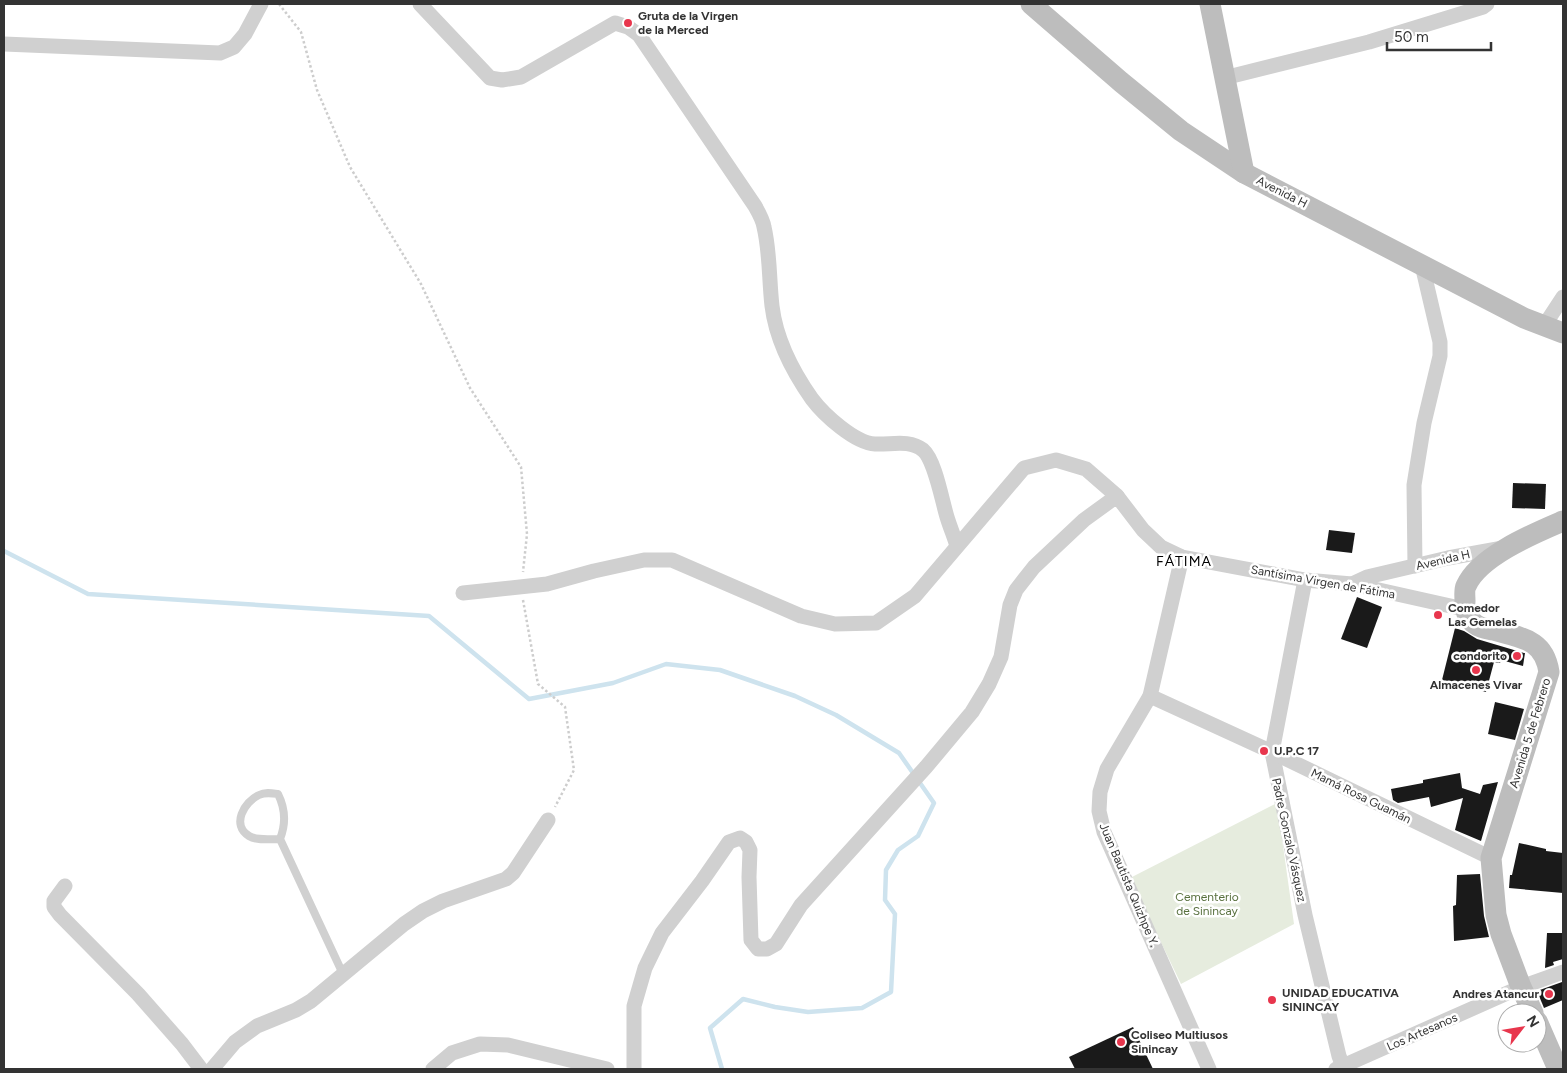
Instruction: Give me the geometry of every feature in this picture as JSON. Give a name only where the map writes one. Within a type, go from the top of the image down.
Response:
[{"type":"street","points":[[4,44],[220,53],[234,47],[245,34],[261,4]]},
{"type":"street","points":[[420,4],[490,78],[502,80],[520,76],[614,23],[628,27],[639,36],[756,206],[766,234],[772,307],[778,334],[788,359],[812,400],[837,424],[857,438],[874,444],[904,442],[923,450],[934,467],[957,546]]},
{"type":"street","name":"Avenida H","points":[[1031,4],[1181,131],[1244,173],[1524,318],[1554,329]]},
{"type":"street","points":[[1210,4],[1244,173]]},
{"type":"street","points":[[1224,78],[1369,42],[1483,7],[1487,4]]},
{"type":"street","points":[[1415,566],[1414,485],[1424,423],[1440,356],[1440,342],[1422,264]]},
{"type":"street","points":[[1554,329],[1563,297]]},
{"type":"street","name":"Santísima Virgen de Fátima","points":[[463,593],[547,584],[644,560],[672,560],[801,616],[835,624],[876,623],[915,596],[1024,468],[1056,460],[1086,469],[1117,496],[1143,530],[1161,547],[1182,556],[1306,580],[1352,584],[1464,609]]},
{"type":"street","points":[[634,1069],[634,1006],[645,968],[662,933],[729,842],[740,838],[746,842],[750,850],[748,877],[751,940],[758,949],[767,949],[776,944],[801,905],[926,767],[972,712],[989,684],[1001,657],[1010,605],[1016,590],[1041,560],[1084,520],[1117,496]]},
{"type":"street","points":[[1464,609],[1465,587],[1474,572],[1506,548],[1563,521]]},
{"type":"street","name":"Avenida H","points":[[1352,584],[1367,578],[1448,558],[1506,548]]},
{"type":"street","name":"Juan Bautista Quizhpe Y.","points":[[1182,556],[1150,696],[1107,769],[1100,792],[1099,811],[1104,832],[1209,1069]]},
{"type":"street","name":"Padre Gonzalo Vásquez","points":[[1306,580],[1272,752],[1305,915],[1341,1068]]},
{"type":"street","name":"Avenida 5 de Febrero","points":[[1464,609],[1476,625],[1533,643],[1542,650],[1556,675],[1491,858],[1496,915],[1501,934],[1528,1003]]},
{"type":"street","name":"Mamá Rosa Guamán","points":[[1150,696],[1272,752],[1491,858]]},
{"type":"street","points":[[212,1069],[242,1036],[257,1026],[288,1014],[311,1001],[404,924],[423,911],[506,879],[513,873],[548,820]]},
{"type":"street","points":[[65,886],[54,900],[54,907],[138,994],[182,1044],[201,1069]]},
{"type":"street","name":"Los Artesanos","points":[[1341,1068],[1521,988],[1563,972]]},
{"type":"street","points":[[433,1069],[452,1053],[480,1044],[508,1045],[607,1069]]},
{"type":"street","points":[[1547,1044],[1558,1069]]},
{"type":"lane","points":[[280,839],[250,836],[242,830],[239,823],[240,816],[246,806],[258,795],[268,792],[278,794],[283,805],[284,825],[280,839],[343,974]]},
{"type":"path","points":[[279,4],[302,32],[318,90],[350,167],[421,284],[470,388],[521,467],[527,534],[521,588],[538,684],[565,707],[574,770],[548,820]]},
{"type":"green space","name":"Cementerio de Sinincay","points":[[1277,803],[1294,924],[1181,984],[1130,878]]},
{"type":"building","points":[[1513,483],[1546,484],[1545,509],[1512,508]]},
{"type":"building","points":[[1329,530],[1355,533],[1352,553],[1326,550]]},
{"type":"building","points":[[1357,597],[1382,607],[1367,648],[1341,639]]},
{"type":"building","points":[[1455,628],[1477,639],[1525,653],[1523,666],[1501,660],[1500,663],[1494,662],[1486,692],[1442,680]]},
{"type":"building","points":[[1495,702],[1524,709],[1515,740],[1488,734]]},
{"type":"building","points":[[1460,773],[1462,788],[1480,794],[1483,785],[1498,782],[1481,841],[1455,830],[1463,798],[1431,807],[1429,797],[1398,803],[1393,800],[1391,789],[1423,783],[1423,780]]},
{"type":"building","points":[[1519,843],[1546,849],[1546,851],[1563,853],[1563,893],[1509,888],[1510,875],[1512,875]]},
{"type":"building","points":[[1480,874],[1484,916],[1489,937],[1454,941],[1453,906],[1456,905],[1457,875]]},
{"type":"building","points":[[1547,933],[1563,933],[1563,959],[1553,962],[1554,965],[1545,968]]},
{"type":"building","name":"Andres Atancur","points":[[1562,982],[1563,1000],[1547,1007],[1547,1003],[1542,1003],[1537,991]]},
{"type":"building","name":"Coliseo Multiusos Sinincay","points":[[1133,1027],[1153,1069],[1075,1069],[1069,1057]]},
{"type":"waterway","points":[[4,551],[88,594],[429,616],[529,699],[613,683],[666,664],[720,670],[795,696],[836,715],[899,753],[934,803],[918,836],[898,850],[886,870],[885,900],[895,914],[891,992],[862,1008],[808,1012],[775,1007],[743,999],[710,1028],[722,1069]]},
{"type":"place","name":"Gruta de la Virgen de la Merced","points":[[628,23]]},
{"type":"place","name":"Comedor Las Gemelas","points":[[1438,615]]},
{"type":"place","name":"condorito","points":[[1517,656]]},
{"type":"place","name":"Almacenes Vivar","points":[[1476,670]]},
{"type":"place","name":"U.P.C 17","points":[[1264,751]]},
{"type":"place","name":"Andres Atancur","points":[[1549,994]]},
{"type":"place","name":"UNIDAD EDUCATIVA SININCAY","points":[[1272,1000]]},
{"type":"place","name":"Coliseo Multiusos Sinincay","points":[[1121,1042]]},
{"type":"district","name":"FÁTIMA","points":[[1184,561]]}]
